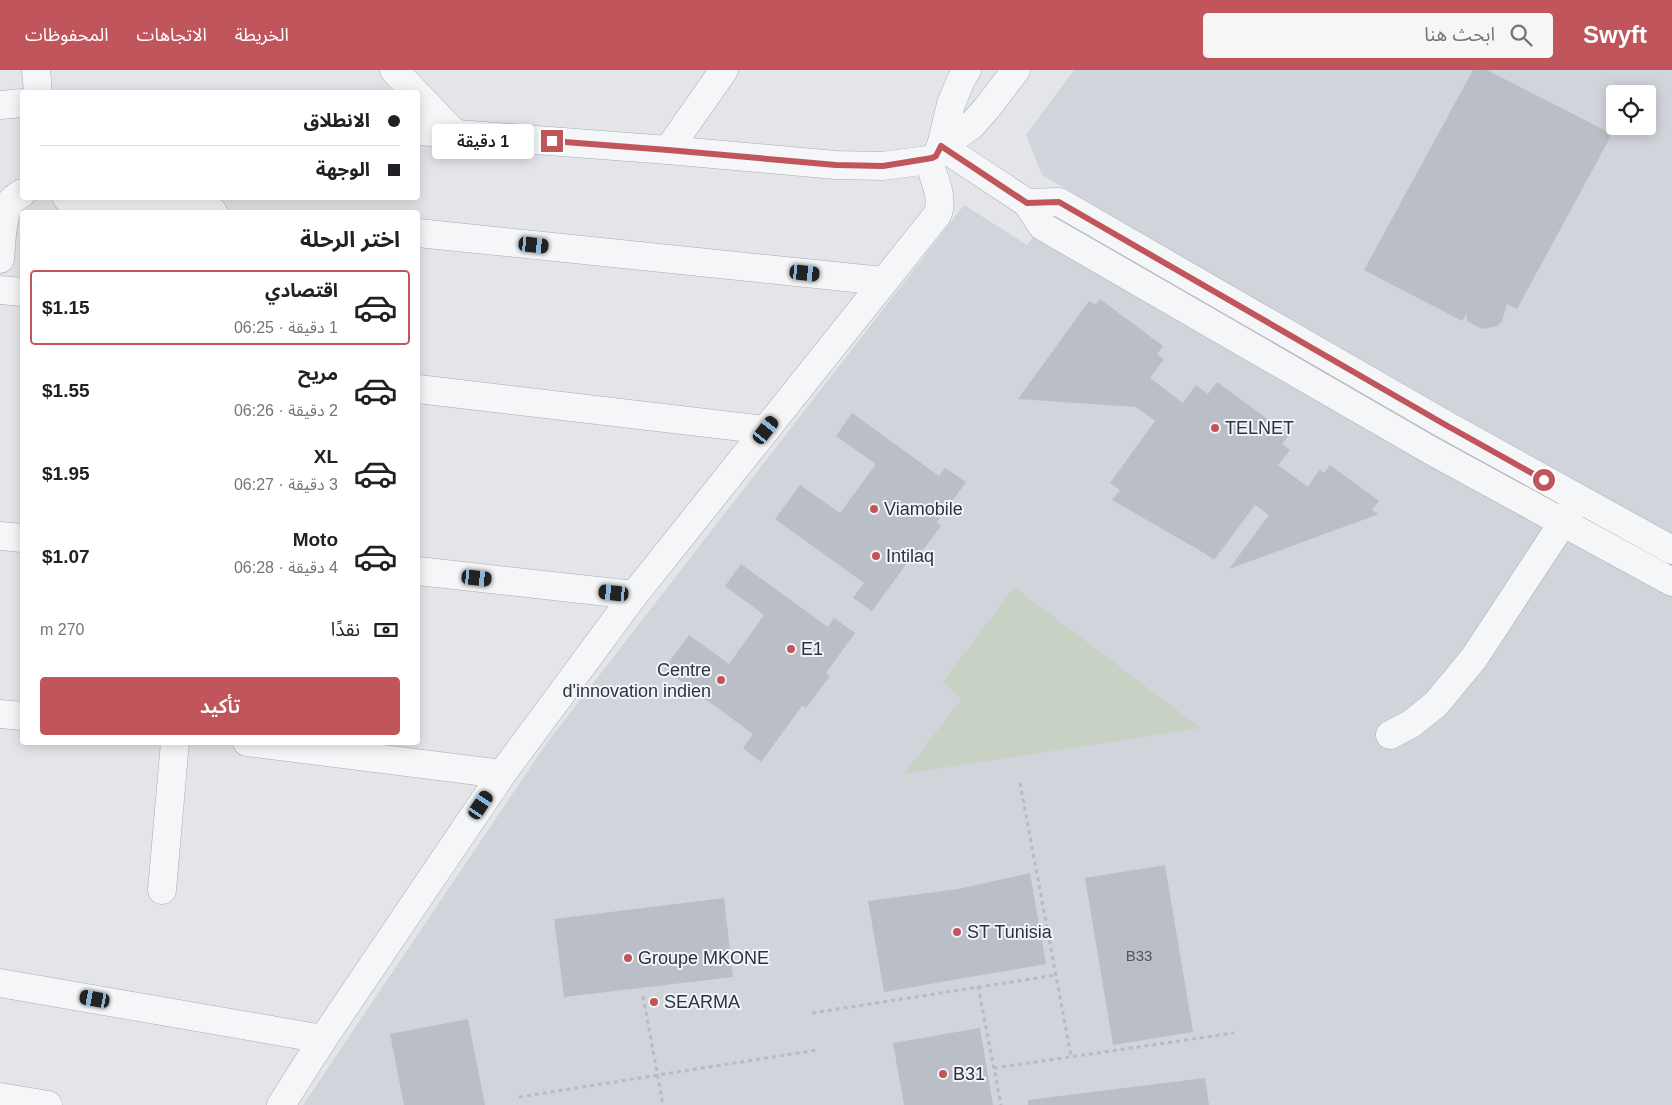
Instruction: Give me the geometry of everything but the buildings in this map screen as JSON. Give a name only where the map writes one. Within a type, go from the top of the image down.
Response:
[{"type":"street","points":[[36,70],[38,90]]},
{"type":"street","points":[[394,70],[412,90]]},
{"type":"street","points":[[668,150],[724,70]]},
{"type":"street","points":[[281,1105],[323,1039],[502,774],[634,595],[937,215],[940,209],[934,153],[951,104],[967,70]]},
{"type":"street","points":[[420,131],[836,165],[883,166],[934,153],[971,126],[1016,70]]},
{"type":"street","points":[[420,98],[455,134]]},
{"type":"street","points":[[0,105],[20,104]]},
{"type":"street","points":[[934,153],[1027,203],[1042,226],[1430,450],[1672,582]]},
{"type":"street","points":[[0,259],[5,217],[10,203],[20,194]]},
{"type":"street","points":[[88,200],[192,210]]},
{"type":"street","points":[[1027,203],[1059,202],[1444,424],[1672,550]]},
{"type":"street","points":[[420,233],[883,281]]},
{"type":"street","points":[[0,290],[20,292]]},
{"type":"street","points":[[420,389],[766,430]]},
{"type":"street","points":[[1430,450],[1444,424]]},
{"type":"street","points":[[1390,735],[1411,724],[1436,704],[1474,658],[1578,498]]},
{"type":"street","points":[[0,536],[20,538]]},
{"type":"street","points":[[420,571],[634,595]]},
{"type":"street","points":[[0,714],[20,716]]},
{"type":"street","points":[[162,890],[175,745]]},
{"type":"street","points":[[271,745],[502,774]]},
{"type":"street","points":[[0,983],[323,1039]]},
{"type":"street","points":[[0,1097],[48,1105]]},
{"type":"path","points":[[1020,783],[1071,1056]]},
{"type":"path","points":[[812,1013],[1056,974]]},
{"type":"path","points":[[978,986],[1001,1105]]},
{"type":"path","points":[[643,996],[662,1105]]},
{"type":"path","points":[[994,1068],[1234,1033]]},
{"type":"path","points":[[519,1098],[817,1050]]},
{"type":"shaded area","points":[[1074,70],[1672,70],[1672,1105],[303,1105],[546,744],[964,205],[1027,245],[1068,190],[1042,175],[1026,135]]},
{"type":"shaded area","points":[[1014,587],[1201,728],[904,774],[962,698],[942,683]]},
{"type":"place","name":"TELNET","points":[[1215,428]]},
{"type":"place","name":"Viamobile","points":[[874,509]]},
{"type":"place","name":"Intilaq","points":[[876,556]]},
{"type":"place","name":"E1","points":[[791,649]]},
{"type":"place","name":"Centre d'innovation indien","points":[[721,680]]},
{"type":"place","name":"ST Tunisia","points":[[957,932]]},
{"type":"place","name":"Groupe MKONE","points":[[628,958]]},
{"type":"place","name":"SEARMA","points":[[654,1002]]},
{"type":"place","name":"B31","points":[[943,1074]]},
{"type":"route","points":[[552,141],[836,165],[883,166],[928,160],[936,156],[941,146],[1027,203],[1059,202],[1544,480]]}]
